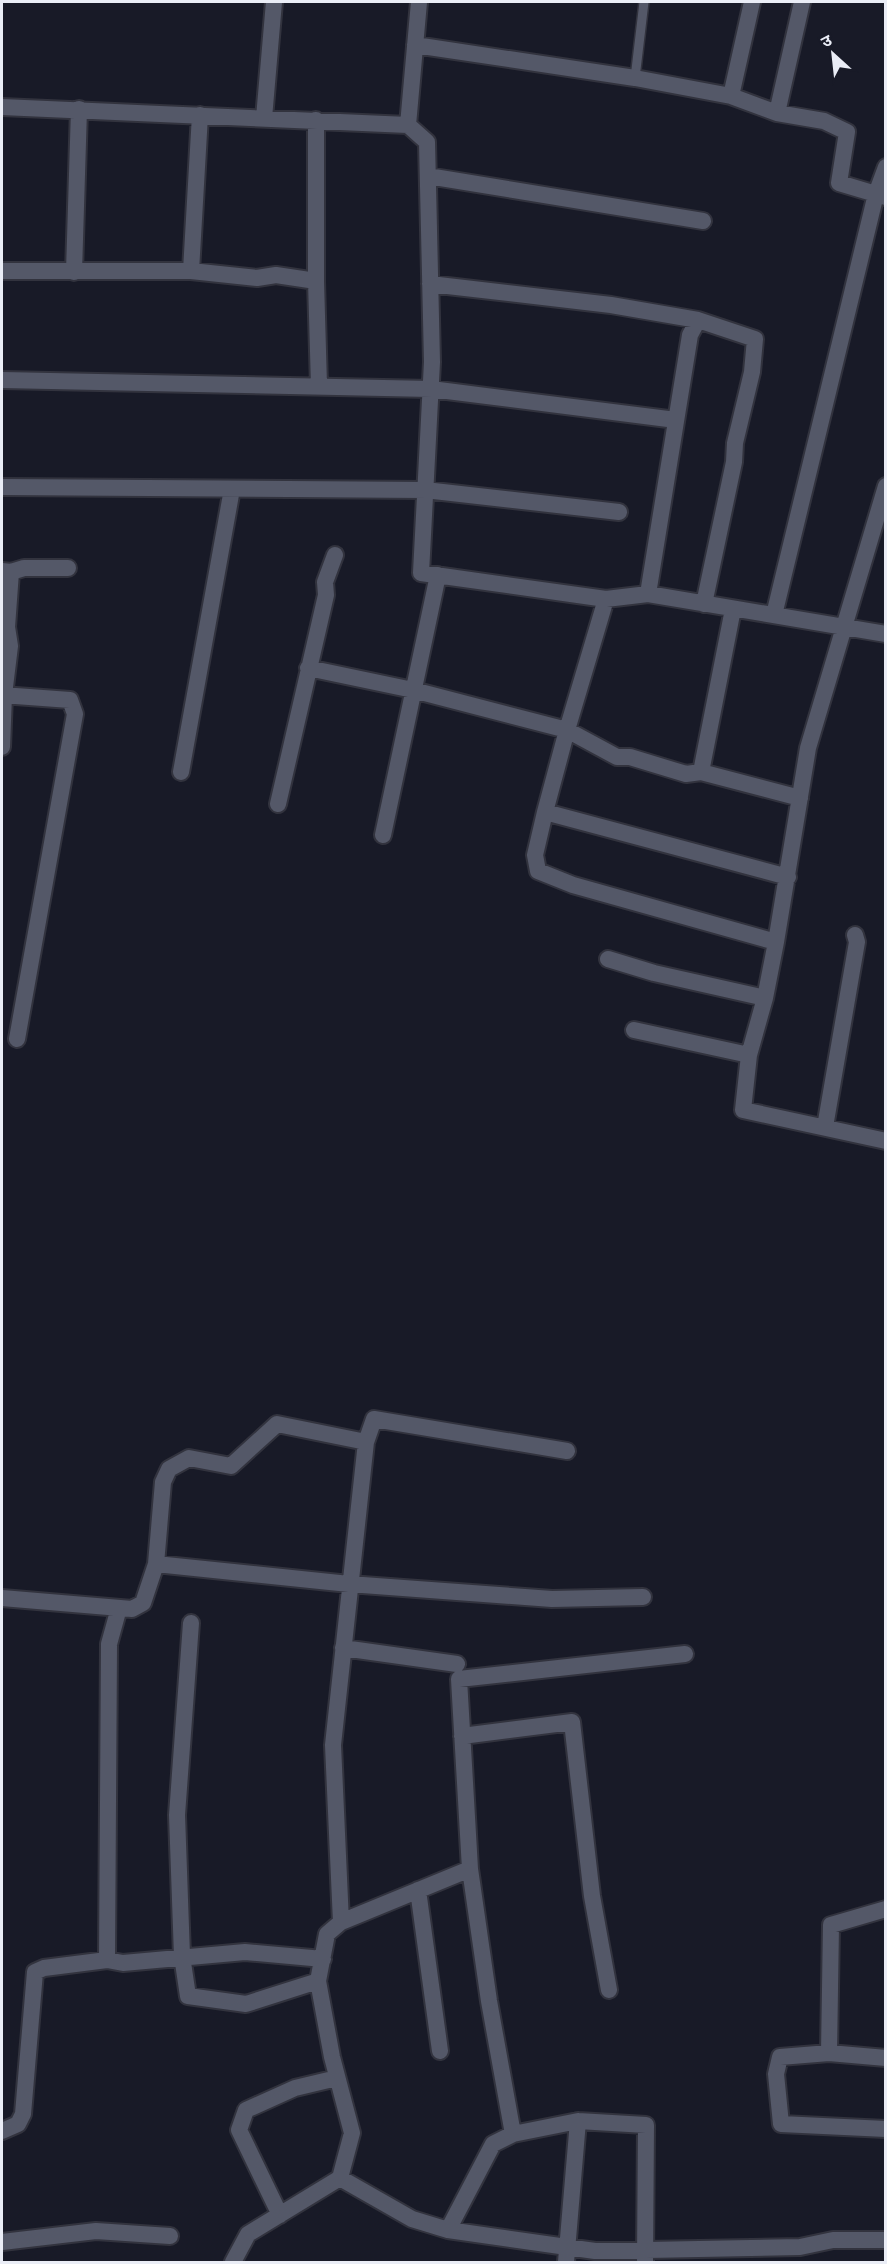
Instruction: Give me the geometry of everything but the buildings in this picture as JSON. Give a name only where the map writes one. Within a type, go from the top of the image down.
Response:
[{"type":"street","points":[[264,118],[274,2]]},
{"type":"street","points":[[408,125],[419,2]]},
{"type":"street","points":[[731,96],[752,2]]},
{"type":"street","points":[[777,113],[802,2]]},
{"type":"street","points":[[415,45],[635,78],[731,96],[777,113],[824,121],[847,132],[839,183],[881,195]]},
{"type":"street","points":[[2,107],[408,125],[427,142],[428,176],[432,362],[421,573],[606,599],[648,594],[885,634]]},
{"type":"street","points":[[74,272],[79,109]]},
{"type":"street","points":[[191,271],[200,115]]},
{"type":"street","points":[[316,120],[316,281],[320,386]]},
{"type":"street","points":[[774,615],[881,195],[885,167]]},
{"type":"street","points":[[428,176],[703,220]]},
{"type":"street","points":[[2,271],[191,271],[257,278],[276,275],[316,281]]},
{"type":"street","points":[[430,284],[611,305],[698,320],[755,339],[752,372],[735,443],[734,462],[704,604]]},
{"type":"street","points":[[648,594],[690,335],[698,320]]},
{"type":"street","points":[[2,380],[431,389],[676,420]]},
{"type":"street","points":[[885,486],[808,748],[776,942],[765,998],[749,1055],[743,1110],[885,1141]]},
{"type":"street","points":[[2,487],[425,489],[619,512]]},
{"type":"street","points":[[181,772],[232,489]]},
{"type":"street","points":[[278,804],[326,595],[325,582],[335,555]]},
{"type":"street","points":[[2,747],[3,695],[10,646],[6,571],[24,568],[68,568]]},
{"type":"street","points":[[383,835],[438,575]]},
{"type":"street","points":[[606,599],[545,812],[535,855],[538,872],[573,885],[776,942]]},
{"type":"street","points":[[701,772],[733,609]]},
{"type":"street","points":[[308,668],[413,690],[567,730],[617,757],[630,757],[686,774],[701,772],[800,798]]},
{"type":"street","points":[[3,695],[70,700],[75,714],[17,1039]]},
{"type":"street","points":[[545,812],[788,877]]},
{"type":"street","points":[[825,1127],[857,942],[855,935]]},
{"type":"street","points":[[608,959],[654,973],[765,998]]},
{"type":"street","points":[[634,1030],[749,1055]]},
{"type":"street","points":[[341,1922],[333,1745],[366,1442],[374,1419],[567,1451]]},
{"type":"street","points":[[2,1598],[132,1609],[143,1603],[156,1564],[164,1482],[169,1469],[189,1458],[231,1467],[277,1424],[366,1442]]},
{"type":"street","points":[[156,1564],[350,1584],[552,1599],[643,1597]]},
{"type":"street","points":[[107,1960],[109,1644],[119,1608]]},
{"type":"street","points":[[191,1623],[177,1815],[182,1956],[188,1996],[246,2004],[318,1981]]},
{"type":"street","points":[[343,1648],[457,1664]]},
{"type":"street","points":[[513,2134],[489,2001],[470,1869],[459,1679],[685,1654]]},
{"type":"street","points":[[462,1736],[572,1722],[592,1896],[609,1990]]},
{"type":"street","points":[[233,2262],[248,2234],[340,2178],[352,2133],[318,1981],[327,1934],[341,1922],[470,1869]]},
{"type":"street","points":[[418,1890],[440,2051]]},
{"type":"street","points":[[829,2053],[831,1924],[885,1909]]},
{"type":"street","points":[[2,2131],[18,2124],[23,2114],[35,1972],[44,1968],[107,1960],[123,1963],[245,1952],[322,1959]]},
{"type":"street","points":[[885,2058],[829,2053],[780,2057],[776,2074],[781,2124],[885,2129]]},
{"type":"street","points":[[280,2215],[239,2130],[246,2110],[295,2088],[338,2078]]},
{"type":"street","points":[[567,2255],[579,2121]]},
{"type":"street","points":[[448,2230],[493,2144],[513,2134],[579,2121],[646,2125],[645,2256]]},
{"type":"street","points":[[340,2178],[412,2219],[448,2230],[567,2255],[595,2251],[645,2256],[800,2247],[833,2240],[885,2240]]},
{"type":"street","points":[[2,2242],[96,2231],[170,2236]]},
{"type":"lane","points":[[635,78],[644,2]]}]
